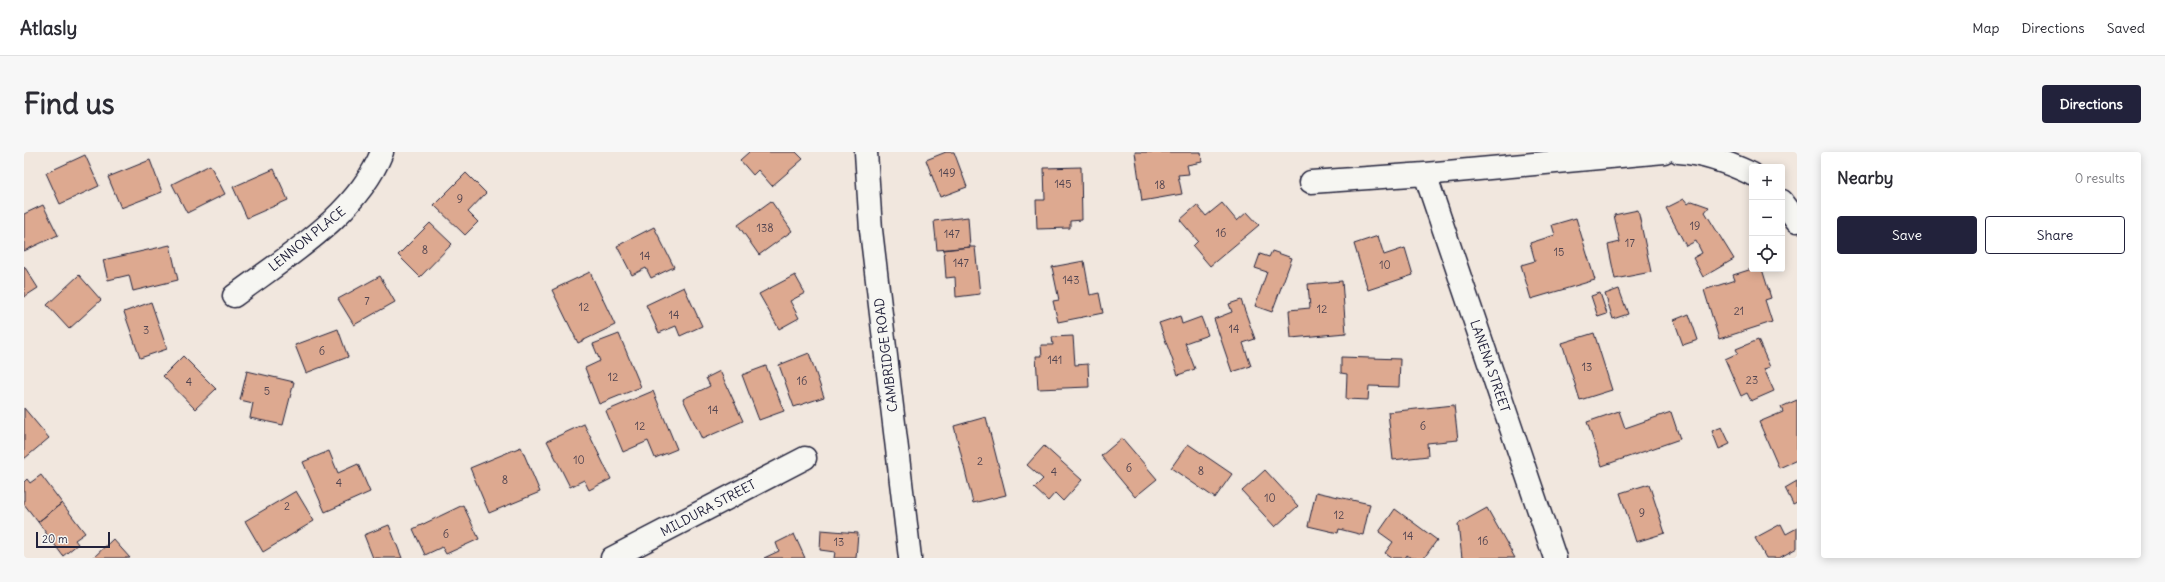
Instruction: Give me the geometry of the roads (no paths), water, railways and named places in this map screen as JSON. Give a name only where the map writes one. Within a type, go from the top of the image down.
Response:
[{"type":"street","name":"LENNON PLACE","points":[[234,296],[326,226],[349,205],[366,181],[382,152]]},
{"type":"street","name":"CAMBRIDGE ROAD","points":[[866,152],[871,230],[910,558]]},
{"type":"street","points":[[1311,182],[1425,174],[1664,152]]},
{"type":"street","points":[[1679,152],[1697,153],[1749,173]]},
{"type":"street","name":"LANENA STREET","points":[[1425,174],[1555,558]]},
{"type":"street","points":[[1785,205],[1797,221]]},
{"type":"street","name":"MILDURA STREET","points":[[612,558],[805,458]]}]
